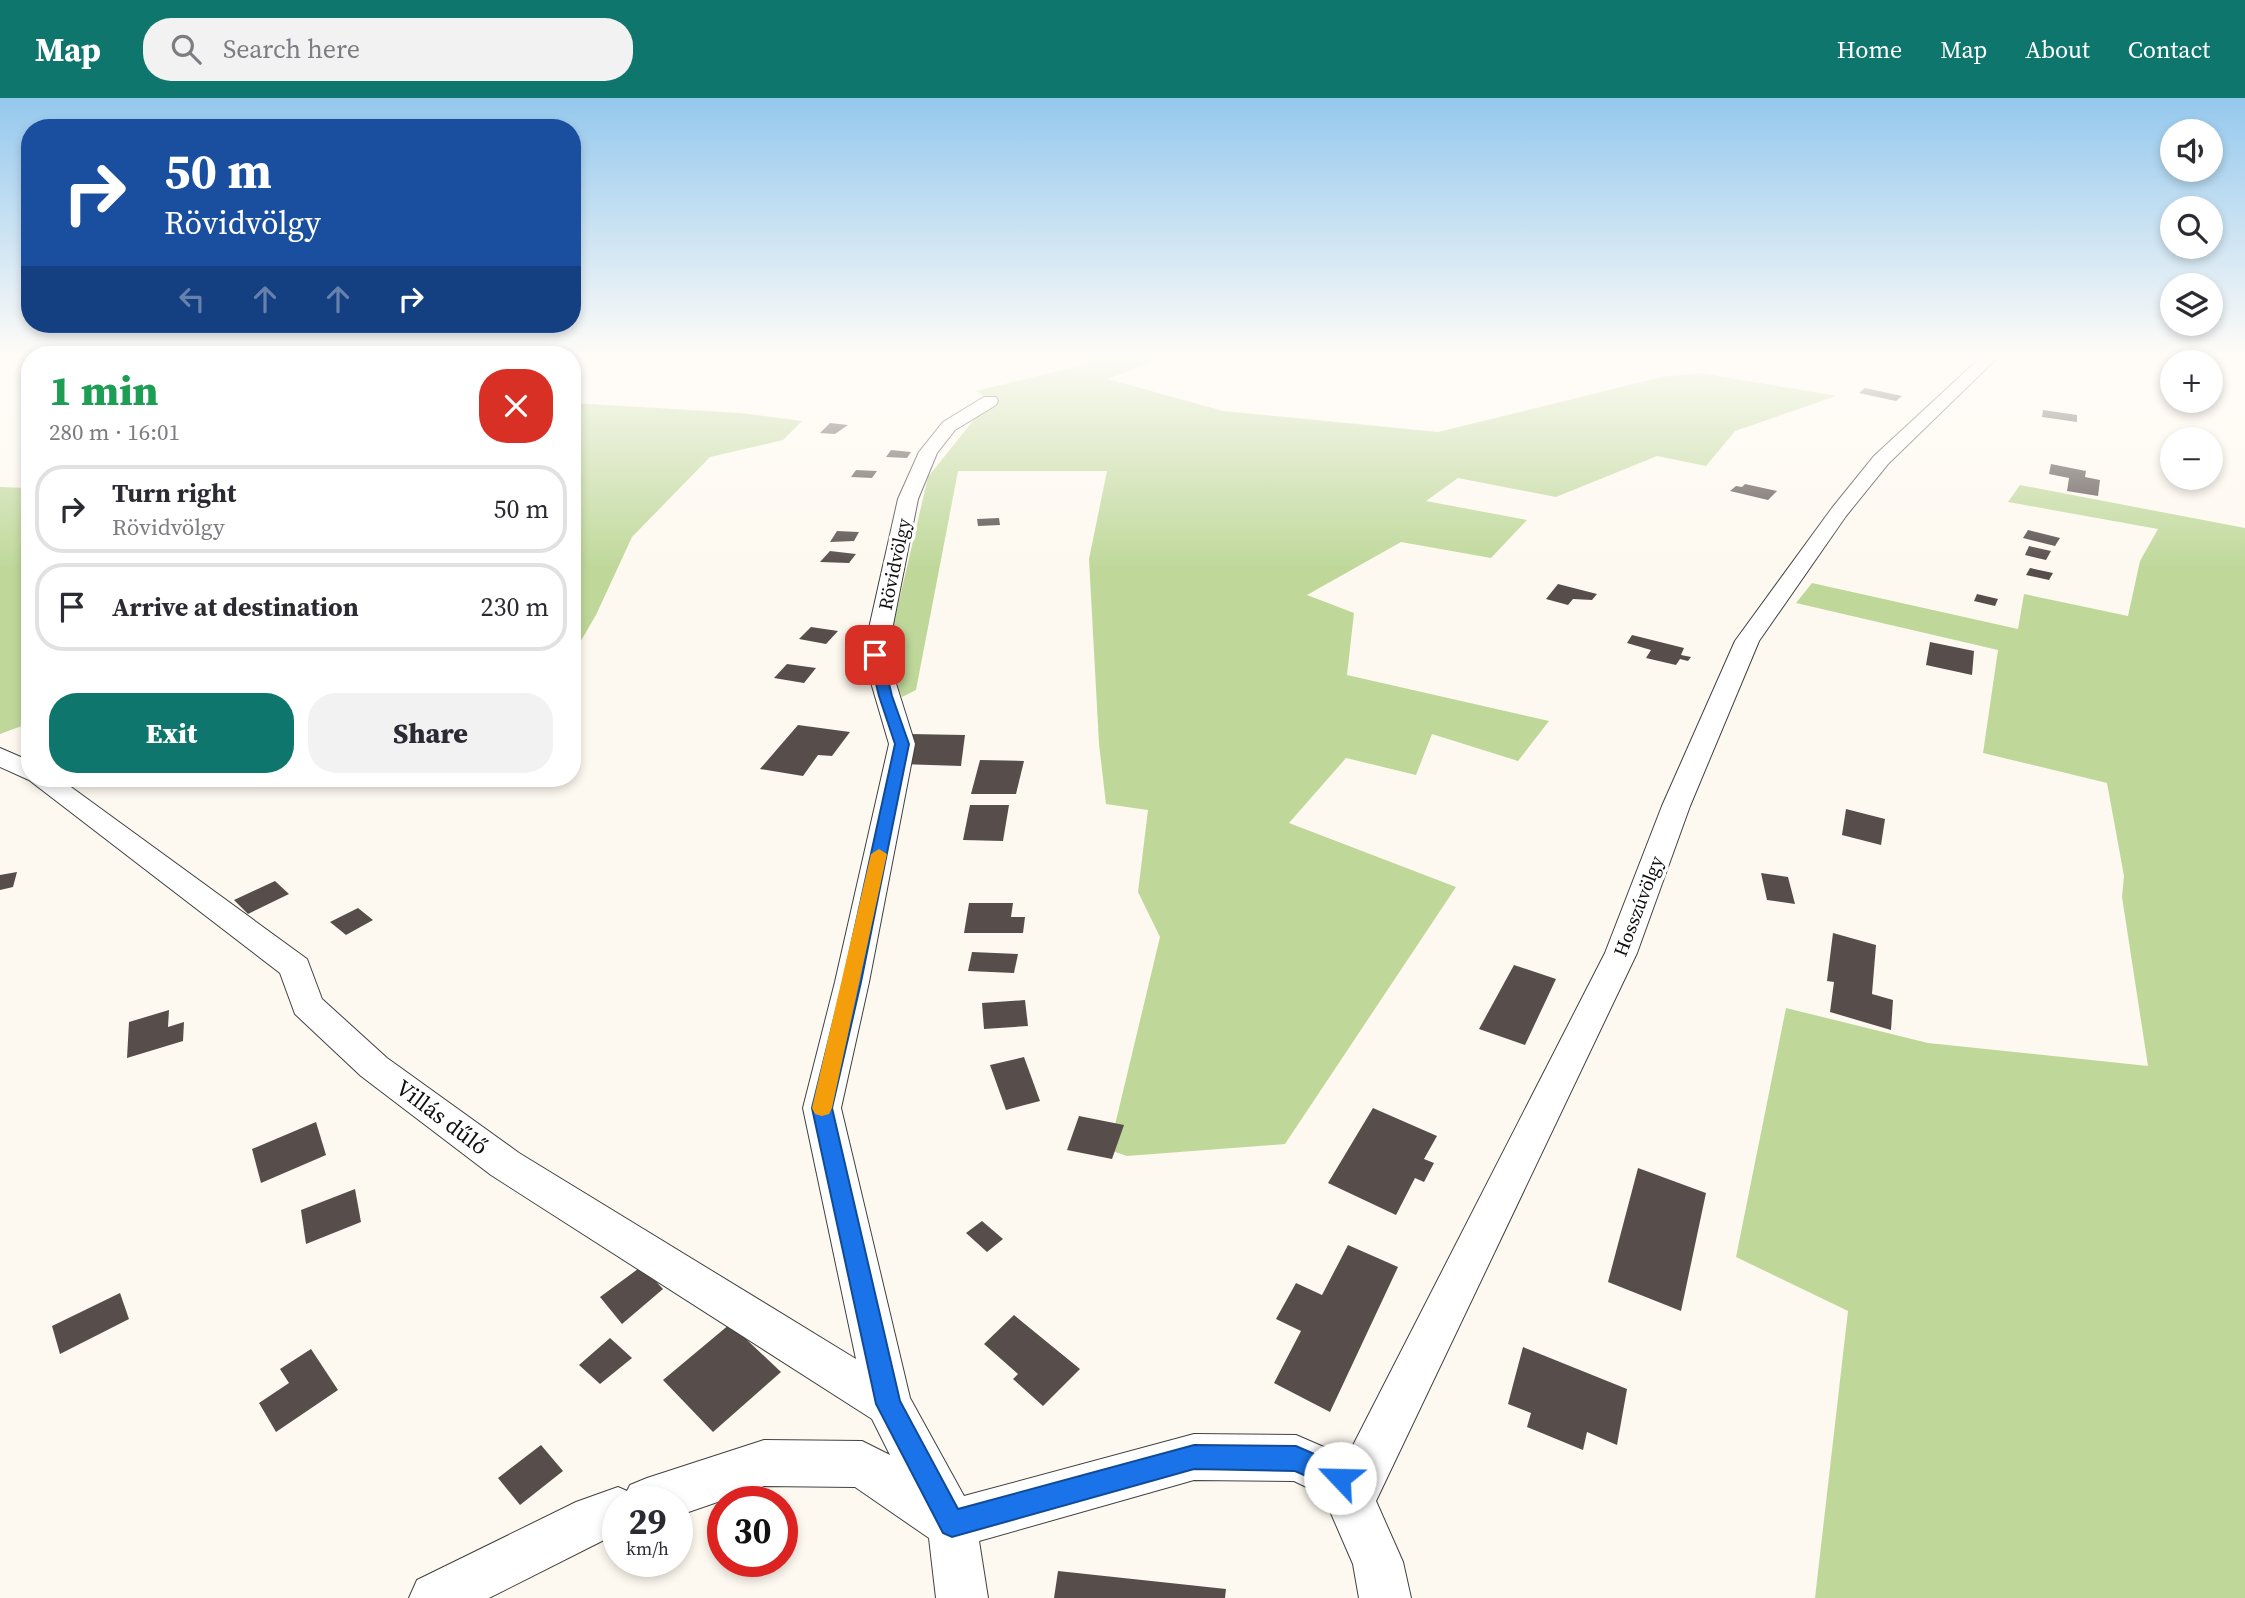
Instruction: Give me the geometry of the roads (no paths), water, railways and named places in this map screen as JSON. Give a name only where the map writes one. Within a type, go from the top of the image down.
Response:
[{"type":"street","name":"Rövidvölgy","points":[[947,428],[928,452],[908,499],[875,655],[902,744],[852,982],[822,1108],[888,1404],[952,1524]]},
{"type":"street","name":"Hosszúvölgy","points":[[1350,1502],[1621,953],[1675,806],[1747,640],[1839,512],[1881,460],[1915,428]]},
{"type":"street","points":[[0,756],[21,767]]},
{"type":"street","name":"Villás dűlő","points":[[53,787],[295,967],[307,1005],[374,1067],[505,1164],[888,1404]]},
{"type":"street","points":[[952,1524],[1194,1457],[1296,1458],[1340,1478],[1378,1562],[1385,1598]]},
{"type":"street","points":[[693,1487],[764,1463],[862,1464],[952,1524],[962,1598]]},
{"type":"street","points":[[435,1598],[602,1516]]}]
